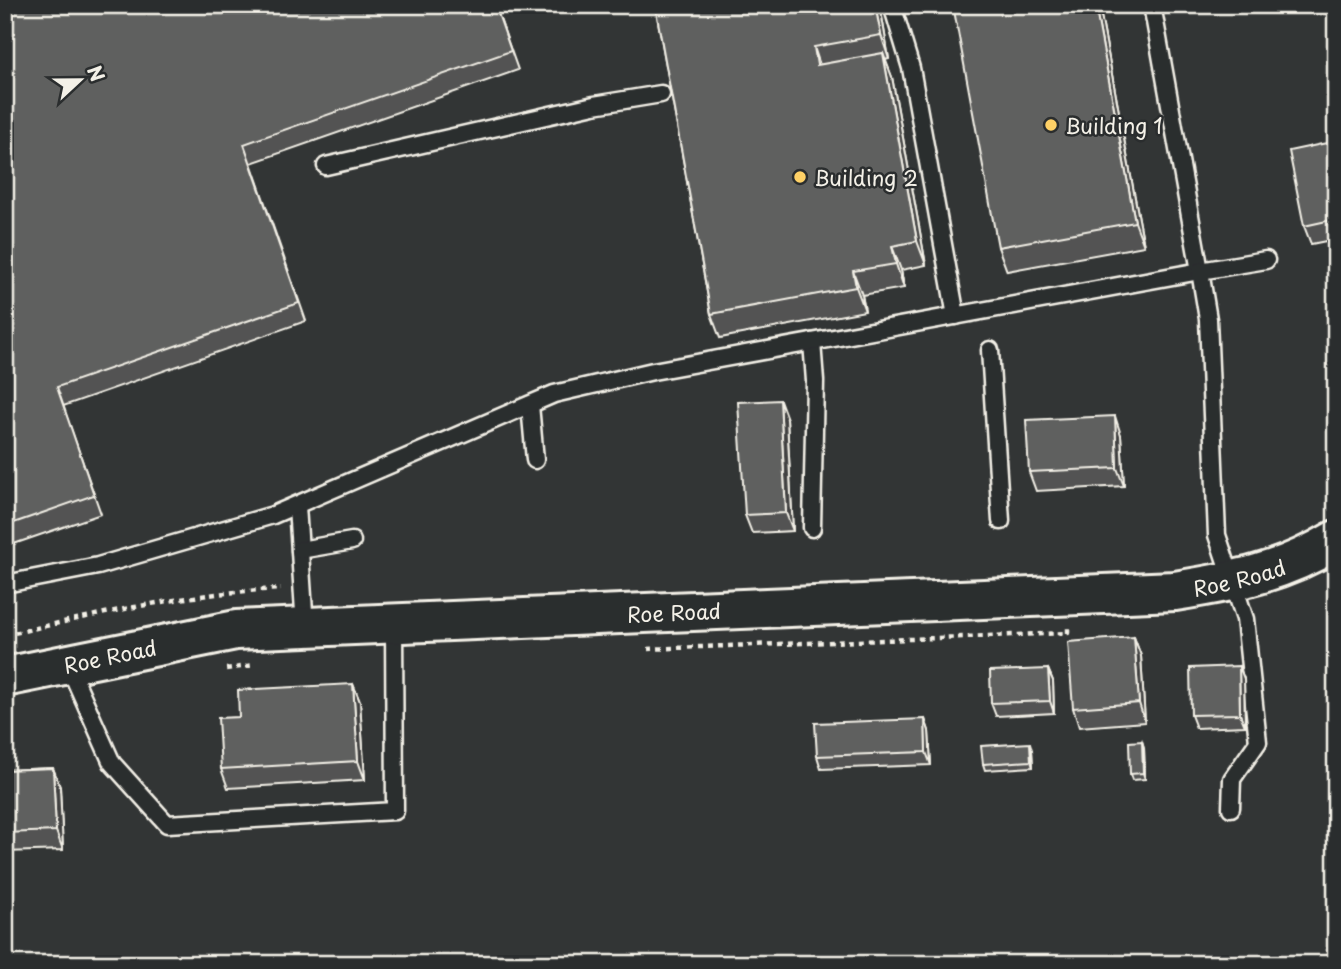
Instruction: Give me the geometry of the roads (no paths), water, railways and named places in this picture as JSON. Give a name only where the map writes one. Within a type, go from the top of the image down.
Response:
[{"type":"main road","name":"Roe Road","points":[[5,677],[236,630],[1175,591],[1232,582],[1300,562],[1336,540]]},
{"type":"lane","points":[[892,5],[911,68],[956,316]]},
{"type":"lane","points":[[1152,5],[1208,319],[1217,535],[1245,619],[1258,742],[1232,779],[1231,808]]},
{"type":"lane","points":[[327,166],[594,105],[661,94]]},
{"type":"lane","points":[[5,583],[98,566],[297,506],[554,394],[653,371],[1266,260]]},
{"type":"lane","points":[[812,342],[815,382],[813,528]]},
{"type":"lane","points":[[990,350],[1001,521]]},
{"type":"lane","points":[[530,405],[535,460]]},
{"type":"lane","points":[[297,506],[305,628]]},
{"type":"lane","points":[[300,550],[352,541]]},
{"type":"lane","points":[[68,664],[112,763],[167,824],[395,811],[394,624]]},
{"type":"place","name":"Building 1","points":[[1051,125]]},
{"type":"place","name":"Building 2","points":[[800,177]]}]
